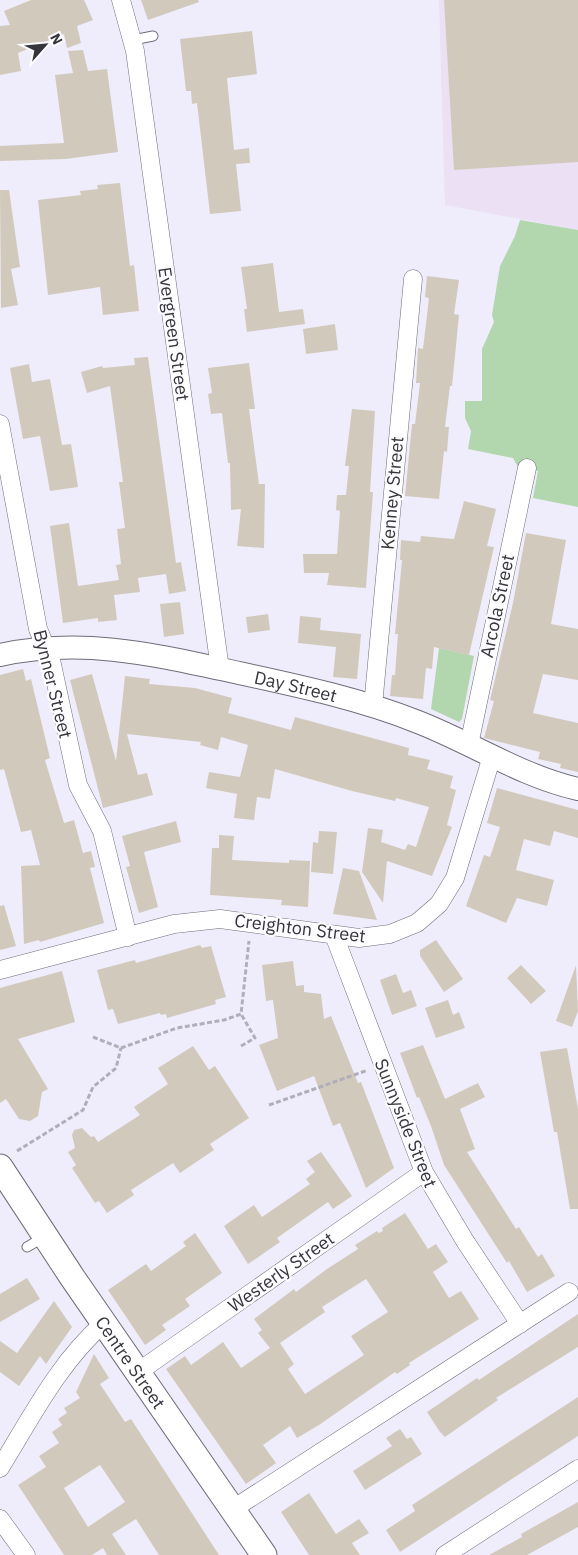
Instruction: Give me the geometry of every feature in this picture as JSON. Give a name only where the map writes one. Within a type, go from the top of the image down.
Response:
[{"type":"main road","name":"Centre Street","points":[[8,1159],[36,1242],[104,1322],[264,1555]]},
{"type":"street","name":"Evergreen Street","points":[[121,0],[133,40],[220,669]]},
{"type":"street","name":"Kenney Street","points":[[373,706],[413,279]]},
{"type":"street","name":"Bynner Street","points":[[0,424],[38,629],[50,660],[75,777],[81,793],[102,831],[128,936]]},
{"type":"street","name":"Arcola Street","points":[[469,745],[527,468]]},
{"type":"street","name":"Day Street","points":[[0,655],[45,648],[80,646],[107,648],[287,683],[373,706],[431,727],[542,779],[578,788]]},
{"type":"street","name":"Creighton Street","points":[[0,970],[174,924],[210,919],[334,936],[371,938],[399,932],[424,918],[439,904],[451,887],[459,867],[492,756]]},
{"type":"street","name":"Sunnyside Street","points":[[334,936],[424,1172],[464,1241],[520,1324]]},
{"type":"street","name":"Westerly Street","points":[[138,1372],[424,1172]]},
{"type":"street","points":[[233,1510],[569,1292]]},
{"type":"street","points":[[0,1468],[51,1386],[86,1338],[104,1322]]},
{"type":"street","points":[[445,1555],[578,1469]]},
{"type":"street","points":[[0,1519],[26,1555]]},
{"type":"lane","points":[[133,40],[153,36]]},
{"type":"path","points":[[241,1046],[255,1038],[241,1014],[250,938]]},
{"type":"path","points":[[93,1037],[122,1048],[172,1029],[224,1020],[241,1014]]},
{"type":"path","points":[[8,1159],[83,1110],[93,1087],[116,1068],[122,1048]]},
{"type":"path","points":[[269,1105],[369,1069]]},
{"type":"shaded area","points":[[439,0],[578,0],[578,230],[445,205]]},
{"type":"green space","points":[[520,220],[578,230],[578,507],[533,498],[538,471],[518,467],[513,458],[468,449],[471,431],[465,418],[465,401],[482,401],[482,349],[494,322],[492,315],[500,266],[515,236]]},
{"type":"green space","points":[[439,648],[474,656],[462,719],[459,722],[431,709]]},
{"type":"building","points":[[31,0],[84,0],[93,20],[77,26],[81,43],[67,48],[64,34],[18,53],[21,71],[0,75],[0,26],[10,25],[4,11]]},
{"type":"building","points":[[141,0],[198,0],[199,2],[148,20]]},
{"type":"building","points":[[444,0],[578,0],[578,162],[454,170]]},
{"type":"building","points":[[252,31],[257,74],[227,78],[234,150],[249,148],[250,163],[236,164],[241,211],[210,214],[197,103],[192,104],[191,91],[186,91],[180,39]]},
{"type":"building","points":[[83,50],[88,71],[107,69],[118,152],[66,159],[0,161],[0,146],[64,143],[55,75],[73,73],[68,51]]},
{"type":"building","points":[[120,183],[130,266],[134,265],[139,311],[103,315],[100,287],[48,295],[38,200],[81,195],[80,191],[98,189],[97,185]]},
{"type":"building","points":[[0,190],[9,190],[20,267],[11,269],[18,305],[1,308]]},
{"type":"building","points":[[273,263],[279,312],[303,309],[305,324],[247,332],[244,309],[247,309],[241,267]]},
{"type":"building","points":[[427,276],[459,280],[454,314],[459,315],[452,386],[450,386],[445,427],[449,427],[447,452],[444,451],[439,499],[405,496],[412,424],[415,424],[420,383],[416,383],[418,348],[423,349],[429,298],[425,297]]},
{"type":"building","points":[[335,324],[338,350],[306,354],[303,329]]},
{"type":"building","points":[[148,357],[176,563],[181,562],[186,591],[169,594],[166,574],[138,578],[140,592],[114,595],[117,620],[98,622],[98,618],[63,623],[50,526],[69,523],[78,586],[119,580],[116,565],[121,564],[117,529],[125,528],[119,482],[123,482],[110,386],[87,393],[81,372],[102,366],[103,368],[135,365],[134,358]]},
{"type":"building","points":[[249,363],[255,409],[249,409],[259,484],[265,484],[264,548],[237,546],[241,509],[231,510],[230,463],[228,463],[222,413],[211,414],[208,394],[212,393],[208,368]]},
{"type":"building","points":[[29,364],[32,382],[50,379],[62,445],[71,444],[78,487],[50,491],[40,436],[23,439],[10,368]]},
{"type":"building","points":[[352,409],[375,411],[370,492],[373,492],[366,588],[327,585],[329,573],[304,573],[303,554],[337,554],[340,511],[336,510],[337,495],[346,495],[349,466],[345,466]]},
{"type":"building","points":[[464,501],[496,509],[487,546],[494,547],[469,655],[434,647],[432,669],[426,668],[423,699],[390,696],[392,675],[395,675],[398,634],[395,634],[402,560],[400,560],[401,540],[420,542],[421,536],[454,539]]},
{"type":"building","points":[[526,533],[566,540],[551,624],[578,629],[578,680],[543,674],[533,713],[578,723],[578,772],[560,768],[561,764],[538,759],[540,752],[484,738],[494,701],[490,700],[513,603]]},
{"type":"building","points":[[180,602],[184,634],[164,637],[160,604]]},
{"type":"building","points":[[268,614],[270,630],[248,633],[246,617]]},
{"type":"building","points":[[300,616],[321,618],[320,630],[361,634],[357,679],[333,677],[336,647],[298,643]]},
{"type":"building","points":[[23,669],[26,681],[31,679],[50,758],[45,760],[64,823],[74,820],[83,853],[91,851],[95,867],[90,868],[104,923],[40,942],[39,940],[24,944],[21,866],[40,865],[31,830],[21,832],[4,769],[0,770],[0,675]]},
{"type":"building","points":[[92,674],[116,761],[125,676],[150,679],[149,684],[195,688],[232,698],[228,713],[291,730],[295,717],[409,748],[408,755],[430,760],[427,769],[453,776],[450,788],[456,790],[447,825],[452,827],[432,876],[387,861],[383,903],[362,872],[368,828],[383,830],[381,842],[405,850],[408,844],[416,847],[429,807],[396,798],[395,801],[352,791],[275,769],[270,799],[257,797],[254,820],[234,818],[237,794],[206,788],[209,772],[240,777],[248,745],[221,737],[218,750],[200,745],[201,742],[127,734],[138,775],[147,773],[153,795],[103,808],[70,680]]},
{"type":"building","points":[[497,788],[578,810],[578,838],[554,831],[550,846],[524,839],[516,870],[554,880],[547,906],[517,898],[506,923],[466,906],[484,855],[490,857],[500,827],[487,823]]},
{"type":"building","points":[[176,821],[181,842],[144,852],[158,907],[139,913],[126,867],[130,866],[122,836]]},
{"type":"building","points":[[319,831],[337,832],[333,874],[311,872],[313,842],[318,843]]},
{"type":"building","points":[[219,835],[234,836],[232,860],[289,863],[289,860],[310,861],[308,907],[281,905],[282,900],[210,895],[212,848],[219,848]]},
{"type":"building","points":[[343,868],[359,871],[377,920],[333,914]]},
{"type":"building","points":[[4,905],[16,946],[0,950],[0,906]]},
{"type":"building","points":[[436,940],[463,979],[444,992],[420,956],[420,950]]},
{"type":"building","points":[[200,945],[202,948],[211,946],[226,997],[215,1000],[216,1004],[167,1018],[166,1014],[161,1015],[160,1013],[118,1024],[113,1009],[108,1010],[97,970],[135,960],[136,963]]},
{"type":"building","points":[[293,961],[296,986],[304,985],[304,992],[321,994],[324,1019],[331,1016],[358,1083],[361,1082],[394,1168],[366,1188],[340,1123],[333,1126],[314,1076],[277,1091],[259,1045],[278,1038],[273,1000],[266,1001],[262,965]]},
{"type":"building","points":[[521,965],[546,991],[531,1004],[507,978]]},
{"type":"building","points":[[576,965],[578,1011],[572,1027],[556,1021]]},
{"type":"building","points":[[62,971],[75,1022],[18,1039],[48,1089],[42,1092],[38,1116],[30,1121],[19,1119],[6,1099],[0,1103],[0,988]]},
{"type":"building","points":[[396,974],[403,993],[411,990],[417,1006],[392,1015],[380,980]]},
{"type":"building","points":[[448,1000],[453,1015],[459,1012],[465,1028],[436,1038],[425,1008]]},
{"type":"building","points":[[423,1045],[445,1099],[478,1083],[485,1097],[460,1109],[475,1149],[467,1152],[516,1229],[519,1227],[538,1257],[542,1254],[555,1276],[527,1292],[509,1261],[507,1263],[444,1165],[431,1126],[419,1097],[417,1098],[400,1053]]},
{"type":"building","points":[[193,1046],[209,1070],[215,1066],[249,1118],[210,1144],[214,1150],[180,1173],[173,1163],[131,1190],[134,1195],[107,1213],[99,1201],[95,1203],[72,1168],[76,1165],[68,1152],[75,1148],[72,1135],[74,1130],[82,1128],[91,1137],[94,1136],[98,1142],[140,1115],[134,1107],[168,1084],[158,1068]]},
{"type":"building","points":[[567,1048],[578,1109],[578,1209],[570,1209],[557,1132],[554,1132],[540,1052]]},
{"type":"building","points":[[321,1152],[352,1196],[333,1209],[328,1202],[277,1238],[280,1242],[248,1264],[224,1226],[254,1205],[262,1217],[310,1184],[306,1179],[315,1172],[307,1161]]},
{"type":"building","points":[[405,1213],[428,1249],[436,1244],[448,1262],[433,1272],[449,1298],[461,1291],[479,1319],[409,1363],[410,1365],[397,1374],[395,1372],[319,1425],[297,1438],[290,1426],[263,1445],[276,1463],[246,1484],[166,1369],[185,1356],[191,1365],[223,1342],[241,1368],[270,1348],[258,1333],[262,1330],[254,1319],[294,1289],[296,1292],[358,1249],[355,1245],[377,1231],[379,1233],[383,1231],[382,1228]],"holes":[[[366,1279],[388,1312],[351,1336],[364,1355],[305,1394],[288,1369],[294,1364],[280,1343],[325,1312],[322,1307]]]},
{"type":"building","points":[[195,1233],[222,1273],[185,1299],[190,1306],[162,1325],[166,1330],[145,1345],[108,1290],[146,1264],[151,1271],[186,1246],[183,1242]]},
{"type":"building","points":[[27,1278],[40,1299],[0,1322],[0,1294]]},
{"type":"building","points":[[54,1301],[72,1327],[46,1364],[40,1356],[19,1386],[0,1372],[0,1341],[17,1353]]},
{"type":"building","points":[[578,1314],[578,1347],[496,1398],[498,1400],[445,1437],[440,1432],[427,1412]]},
{"type":"building","points":[[94,1354],[109,1378],[100,1384],[125,1422],[131,1419],[219,1555],[159,1555],[136,1519],[112,1534],[126,1555],[107,1555],[103,1548],[92,1555],[64,1555],[18,1485],[46,1467],[39,1456],[59,1443],[52,1432],[62,1425],[58,1419],[67,1413],[64,1408],[80,1398],[76,1392]],"holes":[[[100,1465],[125,1502],[88,1527],[64,1488]]]},
{"type":"building","points":[[578,1397],[578,1436],[400,1552],[386,1530],[415,1511],[412,1505]]},
{"type":"building","points":[[400,1429],[407,1439],[411,1437],[422,1454],[365,1490],[353,1471],[392,1446],[386,1438]]},
{"type":"building","points":[[309,1493],[336,1534],[359,1519],[369,1533],[352,1543],[360,1555],[309,1555],[281,1512]]},
{"type":"building","points":[[578,1502],[578,1527],[527,1555],[489,1555],[522,1537],[521,1534]]}]
